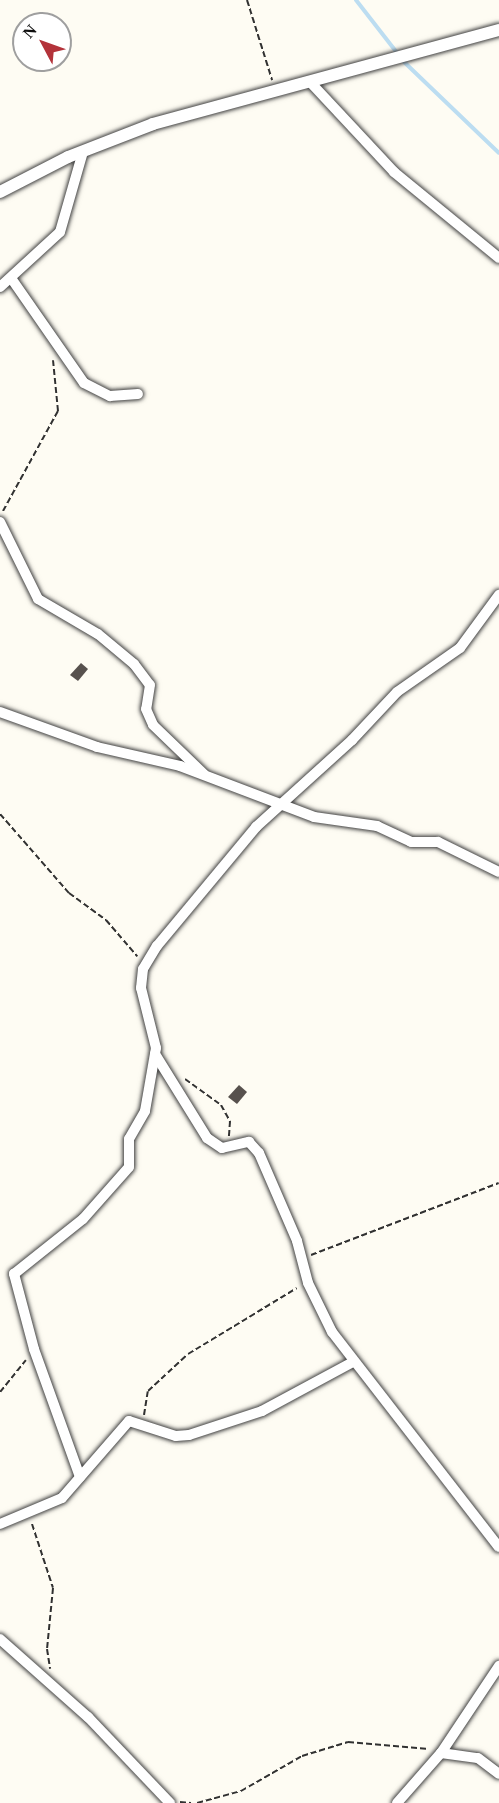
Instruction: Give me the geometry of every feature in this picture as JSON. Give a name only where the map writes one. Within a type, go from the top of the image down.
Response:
[{"type":"street","points":[[0,192],[83,152],[153,124],[312,84],[417,49],[499,30]]},
{"type":"street","points":[[312,84],[394,172],[499,258]]},
{"type":"street","points":[[0,287],[60,232],[83,152]]},
{"type":"street","points":[[11,278],[55,344],[93,391],[110,396],[138,394]]},
{"type":"street","points":[[0,523],[38,599],[98,634],[134,664],[150,686],[146,709],[153,725],[206,776]]},
{"type":"street","points":[[499,595],[460,648],[434,670],[405,685],[352,740],[278,804],[169,930],[143,969],[141,988],[155,1054],[199,1128],[214,1144],[227,1148],[249,1142],[260,1153],[303,1257],[308,1283],[353,1362],[499,1547]]},
{"type":"street","points":[[0,712],[79,742],[139,754],[206,776],[314,817],[377,826],[411,842],[438,842],[499,872]]},
{"type":"street","points":[[80,1477],[35,1352],[14,1274],[83,1219],[124,1177],[129,1167],[129,1139],[145,1111],[155,1054]]},
{"type":"street","points":[[0,1524],[62,1497],[119,1427],[129,1421],[142,1422],[176,1436],[203,1432],[262,1411],[353,1362]]},
{"type":"street","points":[[0,1639],[51,1682],[170,1803]]},
{"type":"street","points":[[397,1803],[441,1753],[499,1666]]},
{"type":"street","points":[[441,1753],[478,1758],[499,1774]]},
{"type":"path","points":[[247,0],[275,93]]},
{"type":"path","points":[[0,523],[5,503],[24,478],[25,465],[58,411],[55,344]]},
{"type":"path","points":[[0,814],[69,893],[118,933],[143,969]]},
{"type":"path","points":[[181,1076],[215,1100],[228,1115],[227,1148]]},
{"type":"path","points":[[303,1257],[499,1183]]},
{"type":"path","points":[[142,1422],[144,1397],[188,1354],[253,1311],[308,1283]]},
{"type":"path","points":[[0,1392],[35,1352]]},
{"type":"path","points":[[43,1507],[31,1533],[53,1588],[47,1649],[51,1682]]},
{"type":"path","points":[[197,1803],[241,1791],[302,1756],[348,1742],[414,1745],[441,1753]]},
{"type":"building","points":[[81,663],[88,669],[78,681],[70,675]]},
{"type":"building","points":[[239,1085],[247,1092],[237,1104],[228,1097]]},
{"type":"waterway","points":[[356,0],[398,54]]},
{"type":"waterway","points":[[402,60],[499,153]]}]
